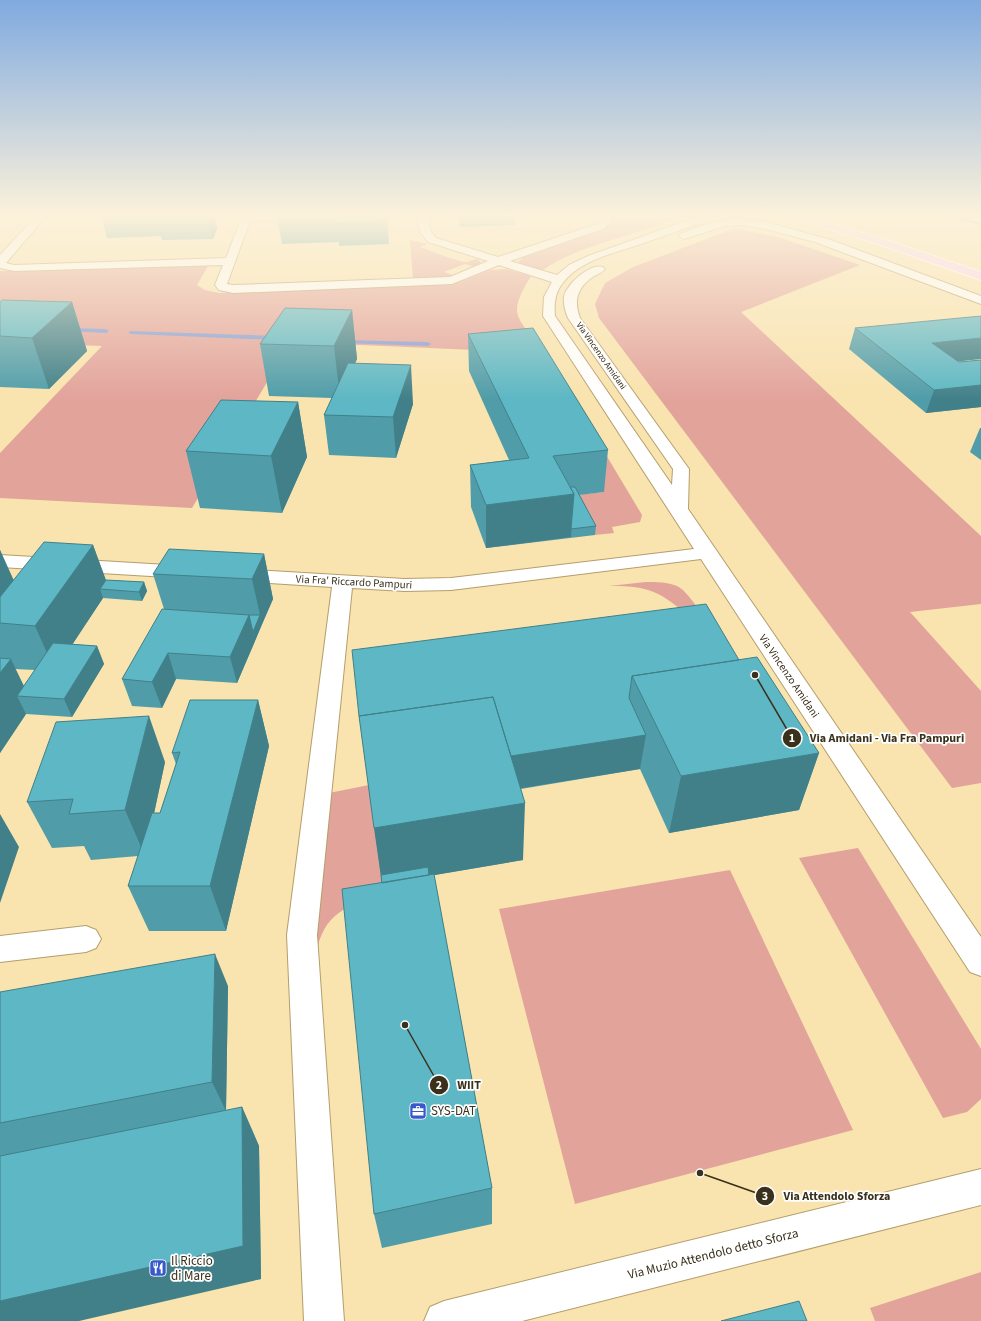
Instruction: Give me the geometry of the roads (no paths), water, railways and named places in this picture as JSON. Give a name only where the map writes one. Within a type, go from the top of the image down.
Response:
[{"type":"street","points":[[225,276],[221,285],[223,287],[233,289],[442,281],[456,279],[464,276]]},
{"type":"street","points":[[545,276],[559,280]]},
{"type":"street","name":"Via Vincenzo Amidani","points":[[564,276],[559,280],[549,298],[548,309],[552,322],[679,509],[981,962]]},
{"type":"street","name":"Via Vincenzo Amidani","points":[[587,276],[577,284],[571,294],[570,302],[574,318],[681,469],[679,509]]},
{"type":"street","points":[[919,276],[981,300]]},
{"type":"street","name":"Via Fra' Riccardo Pampuri","points":[[0,561],[405,585],[451,584],[707,553]]},
{"type":"street","points":[[324,1321],[302,935],[343,582]]},
{"type":"street","points":[[0,949],[86,939]]},
{"type":"street","name":"Via Muzio Attendolo detto Sforza","points":[[444,1321],[981,1187]]},
{"type":"waterway","points":[[69,330],[106,331]]},
{"type":"waterway","points":[[131,332],[276,338]]},
{"type":"waterway","points":[[343,341],[428,344]]},
{"type":"place","name":"Via Amidani - Via Fra Pampuri","points":[[755,675]]},
{"type":"place","name":"WIIT","points":[[405,1025]]},
{"type":"place","name":"SYS-DAT","points":[[418,1111]]},
{"type":"place","name":"Via Attendolo Sforza","points":[[700,1173]]},
{"type":"place","name":"Il Riccio di Mare","points":[[158,1268]]}]
